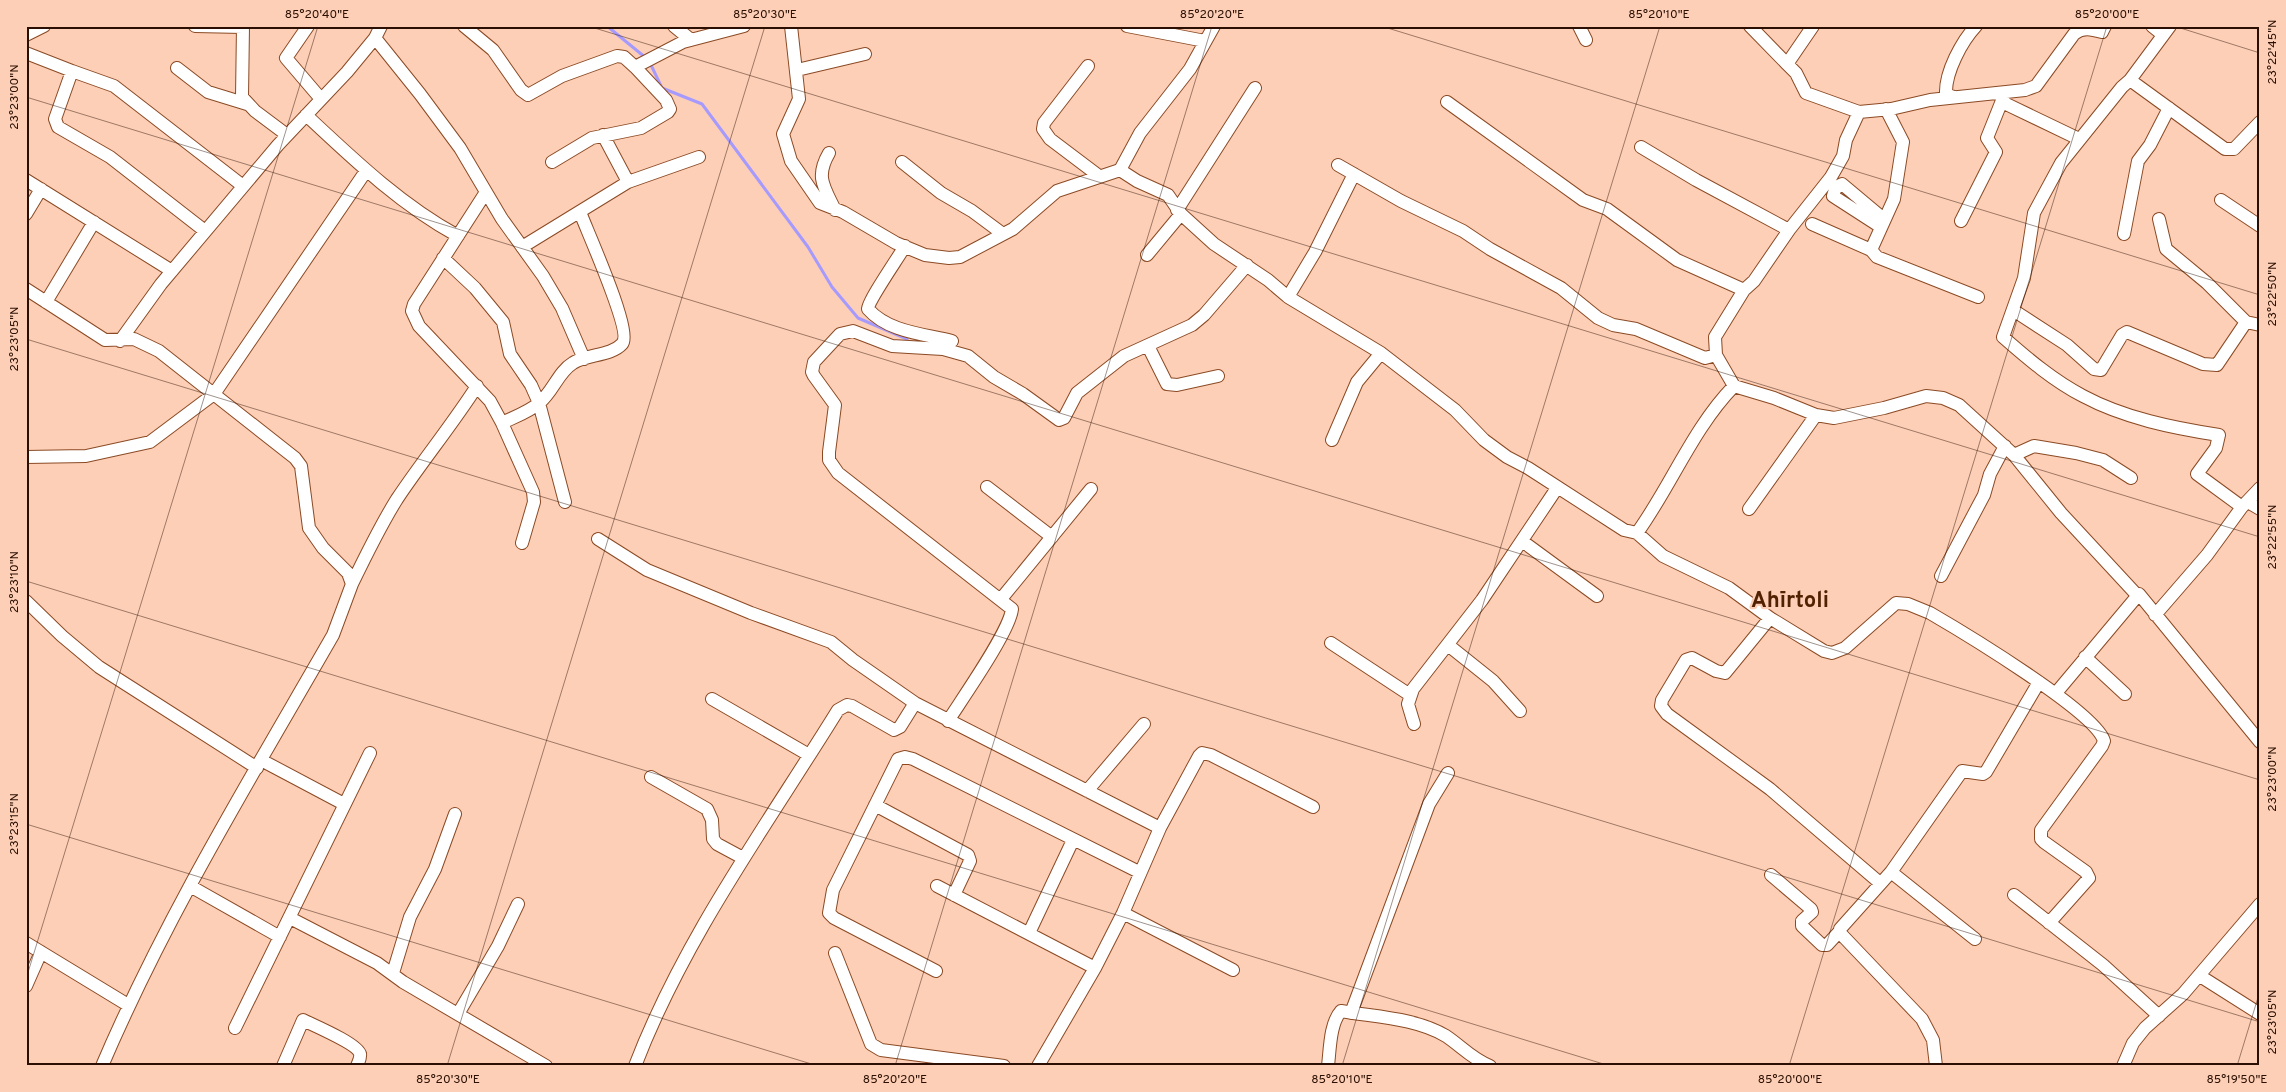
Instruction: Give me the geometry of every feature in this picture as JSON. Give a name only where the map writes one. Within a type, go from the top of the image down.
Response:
[{"type":"street","points":[[26,35],[44,26]]},
{"type":"street","points":[[195,26],[243,27],[240,89],[242,97],[247,104],[287,135]]},
{"type":"street","points":[[308,26],[286,58],[321,99]]},
{"type":"street","points":[[120,341],[172,271],[205,231],[287,135],[375,38],[381,26]]},
{"type":"street","points":[[464,26],[493,50],[521,90],[528,95],[562,76],[617,56],[624,57],[638,66],[666,100],[670,108],[641,128],[603,135],[585,142],[552,162]]},
{"type":"street","points":[[674,26],[691,40]]},
{"type":"street","points":[[638,66],[691,40],[744,26]]},
{"type":"street","points":[[1127,26],[1205,41]]},
{"type":"street","points":[[1120,170],[1126,155],[1148,120],[1190,69],[1214,26]]},
{"type":"street","points":[[1579,26],[1586,40]]},
{"type":"street","points":[[1750,26],[1796,73],[1806,93],[1858,112],[1954,97],[2004,98],[2036,86],[2071,30],[2088,29],[2102,32],[2105,26]]},
{"type":"street","points":[[1787,64],[1813,26]]},
{"type":"street","points":[[1954,97],[1946,94],[1949,78],[1965,40],[1976,26]]},
{"type":"street","points":[[792,29],[799,100],[783,134],[791,161],[814,198],[925,255],[949,258],[960,257],[1013,229],[1057,191],[1120,170]]},
{"type":"street","points":[[2162,29],[2130,80],[2122,87],[2061,163],[2034,213],[2029,256],[2003,337],[2041,369],[2082,396],[2102,405],[2176,428],[2219,435],[2216,448],[2196,474],[2245,504],[2260,509]]},
{"type":"street","points":[[375,38],[454,140],[562,308],[584,358]]},
{"type":"street","points":[[26,53],[114,86],[243,186]]},
{"type":"street","points":[[797,70],[865,54]]},
{"type":"street","points":[[1088,66],[1044,123],[1043,128],[1050,139],[1099,176]]},
{"type":"street","points":[[178,68],[208,92],[247,104]]},
{"type":"street","points":[[72,71],[55,120],[58,127],[110,156],[205,231]]},
{"type":"street","points":[[2130,80],[2226,149],[2234,149],[2260,122]]},
{"type":"street","points":[[1147,255],[1179,212],[1255,88]]},
{"type":"street","points":[[2004,98],[2079,139]]},
{"type":"street","points":[[1961,221],[1996,152],[1987,138],[2004,98]]},
{"type":"street","points":[[1448,102],[1583,200],[1607,209],[1648,242],[1677,260],[1744,290]]},
{"type":"street","points":[[2124,234],[2138,161],[2150,145],[2169,108]]},
{"type":"street","points":[[1871,250],[1894,199],[1903,142],[1886,109]]},
{"type":"street","points":[[1858,112],[1846,140],[1843,156],[1831,177],[1789,230],[1754,281],[1744,290],[1715,337],[1716,355],[1734,386],[1774,398],[1816,415],[1834,418],[1884,408],[1926,396],[1943,398],[1959,405],[2009,450],[2091,546],[2136,594],[2139,594],[2184,652],[2260,742]]},
{"type":"street","points":[[306,115],[366,171],[423,215],[458,236]]},
{"type":"street","points":[[603,135],[628,182]]},
{"type":"street","points":[[1641,147],[1696,180],[1789,230]]},
{"type":"street","points":[[829,153],[820,172],[823,184],[835,210]]},
{"type":"street","points":[[522,247],[628,182],[699,157]]},
{"type":"street","points":[[902,162],[941,193],[972,211],[1003,234]]},
{"type":"street","points":[[1338,165],[1401,201],[1463,231],[1497,253],[1561,288],[1598,318],[1613,325],[1636,330],[1705,358],[1716,355]]},
{"type":"street","points":[[1120,170],[1137,182],[1168,195],[1179,212],[1227,254],[1247,265],[1288,297],[1381,353],[1456,410],[1484,440],[1506,457],[1528,468],[1624,530],[1637,533],[1663,556],[1729,588],[1770,618],[1824,651],[1832,653],[1845,648],[1890,606],[1896,603],[1908,604],[1942,620],[2056,693],[2098,730],[2104,740],[2041,830],[2041,839],[2086,872],[2089,878],[2049,923]]},
{"type":"street","points":[[26,457],[86,456],[150,442],[214,394],[366,171]]},
{"type":"street","points":[[1288,297],[1315,252],[1354,174]]},
{"type":"street","points":[[26,180],[172,271]]},
{"type":"street","points":[[26,214],[41,189]]},
{"type":"street","points":[[486,192],[414,304],[414,317],[419,326],[477,386],[502,422],[533,492],[534,502],[522,543]]},
{"type":"street","points":[[2221,200],[2260,226]]},
{"type":"street","points":[[502,422],[539,403],[568,367],[584,358],[622,344],[626,331],[580,212]]},
{"type":"street","points":[[2159,219],[2166,249],[2207,283],[2246,322],[2260,325]]},
{"type":"street","points":[[46,302],[94,222]]},
{"type":"street","points":[[1812,224],[1871,250],[1877,257],[1978,297]]},
{"type":"street","points":[[905,246],[886,279],[870,300],[868,310],[882,321],[897,328],[952,341]]},
{"type":"street","points":[[443,258],[475,288],[502,322],[510,354],[531,385],[539,403],[565,502]]},
{"type":"street","points":[[948,721],[1011,616],[1012,609],[872,502],[833,466],[829,460],[828,443],[835,409],[829,396],[812,372],[814,362],[840,334],[853,331],[892,346],[952,351],[976,361],[994,377],[1023,394],[1059,420],[1064,418],[1082,388],[1124,356],[1192,324],[1204,315],[1247,265]]},
{"type":"street","points":[[26,289],[105,340],[120,341],[134,339],[144,342],[296,458],[300,466],[310,528],[323,548],[348,573],[352,584]]},
{"type":"street","points":[[2013,310],[2059,340],[2094,369],[2099,370],[2102,370],[2122,335],[2127,332],[2203,364],[2217,365],[2246,322]]},
{"type":"street","points":[[1148,346],[1167,384],[1171,385],[1218,376]]},
{"type":"street","points":[[1332,440],[1357,382],[1381,353]]},
{"type":"street","points":[[102,1066],[128,1004],[190,886],[333,635],[352,584],[380,528],[398,498],[454,422],[477,386]]},
{"type":"street","points":[[1637,533],[1721,400],[1734,386]]},
{"type":"street","points":[[1749,508],[1816,415]]},
{"type":"street","points":[[1941,576],[1984,495],[1990,474],[2009,450],[2034,446],[2076,453],[2103,460],[2131,478]]},
{"type":"street","points":[[987,487],[1052,537]]},
{"type":"street","points":[[1414,724],[1408,704],[1410,695],[1482,600],[1557,488]]},
{"type":"street","points":[[2155,615],[2207,556],[2245,504],[2260,488]]},
{"type":"street","points":[[1001,599],[1091,489]]},
{"type":"street","points":[[598,540],[647,570],[831,642],[853,660],[915,703],[1160,828]]},
{"type":"street","points":[[1522,541],[1597,596]]},
{"type":"street","points":[[2056,693],[2139,594]]},
{"type":"street","points":[[26,601],[62,636],[99,667],[259,764],[344,804]]},
{"type":"street","points":[[1770,618],[1724,673],[1716,671],[1692,658],[1686,660],[1662,700],[1661,706],[1667,714],[1770,789],[1880,883]]},
{"type":"street","points":[[1331,643],[1410,695]]},
{"type":"street","points":[[1448,645],[1493,681],[1520,711]]},
{"type":"street","points":[[2085,657],[2125,694]]},
{"type":"street","points":[[1771,874],[1812,909],[1812,912],[1802,921],[1802,926],[1822,945],[1827,945],[1891,872],[1962,771],[1968,770],[1982,774],[1986,772],[2039,682]]},
{"type":"street","points":[[712,699],[809,755]]},
{"type":"street","points":[[635,1066],[681,968],[744,858],[838,710],[847,705],[894,730],[900,727],[915,703]]},
{"type":"street","points":[[1087,791],[1144,724]]},
{"type":"street","points":[[235,1028],[370,753]]},
{"type":"street","points":[[1038,1066],[1095,968],[1123,913],[1139,872],[1160,828],[1202,753],[1211,755],[1313,807]]},
{"type":"street","points":[[936,971],[834,918],[829,913],[833,890],[898,759],[905,757],[1139,872]]},
{"type":"street","points":[[1351,1013],[1429,804],[1448,772]]},
{"type":"street","points":[[651,777],[707,809],[712,820],[713,839],[717,844],[744,858]]},
{"type":"street","points":[[875,804],[968,855],[970,861],[954,895]]},
{"type":"street","points":[[393,973],[410,917],[435,869],[455,814]]},
{"type":"street","points":[[1029,933],[1073,840]]},
{"type":"street","points":[[1891,872],[1975,939]]},
{"type":"street","points":[[190,886],[280,937]]},
{"type":"street","points":[[937,886],[1095,968]]},
{"type":"street","points":[[2014,895],[2103,965],[2159,1016]]},
{"type":"street","points":[[458,1014],[498,946],[518,904]]},
{"type":"street","points":[[2123,1066],[2133,1044],[2200,976],[2242,923],[2260,904]]},
{"type":"street","points":[[1123,913],[1233,970]]},
{"type":"street","points":[[290,918],[377,962],[403,982],[538,1064]]},
{"type":"street","points":[[1839,932],[1922,1020],[1933,1040],[1936,1066]]},
{"type":"street","points":[[26,943],[128,1004]]},
{"type":"street","points":[[26,986],[41,952]]},
{"type":"street","points":[[835,953],[871,1044],[881,1050],[1004,1066]]},
{"type":"street","points":[[2200,976],[2260,1014]]},
{"type":"street","points":[[1328,1066],[1337,1016],[1342,1011],[1411,1023],[1445,1036],[1480,1062],[1490,1066]]},
{"type":"street","points":[[283,1066],[303,1020],[337,1037],[358,1052],[360,1057],[357,1066]]},
{"type":"waterway","points":[[607,26],[646,58]]},
{"type":"waterway","points":[[650,63],[662,88],[702,104],[808,247],[832,287],[858,318],[907,339]]},
{"type":"district","name":"Ahīrtoli","points":[[1790,601]]}]
